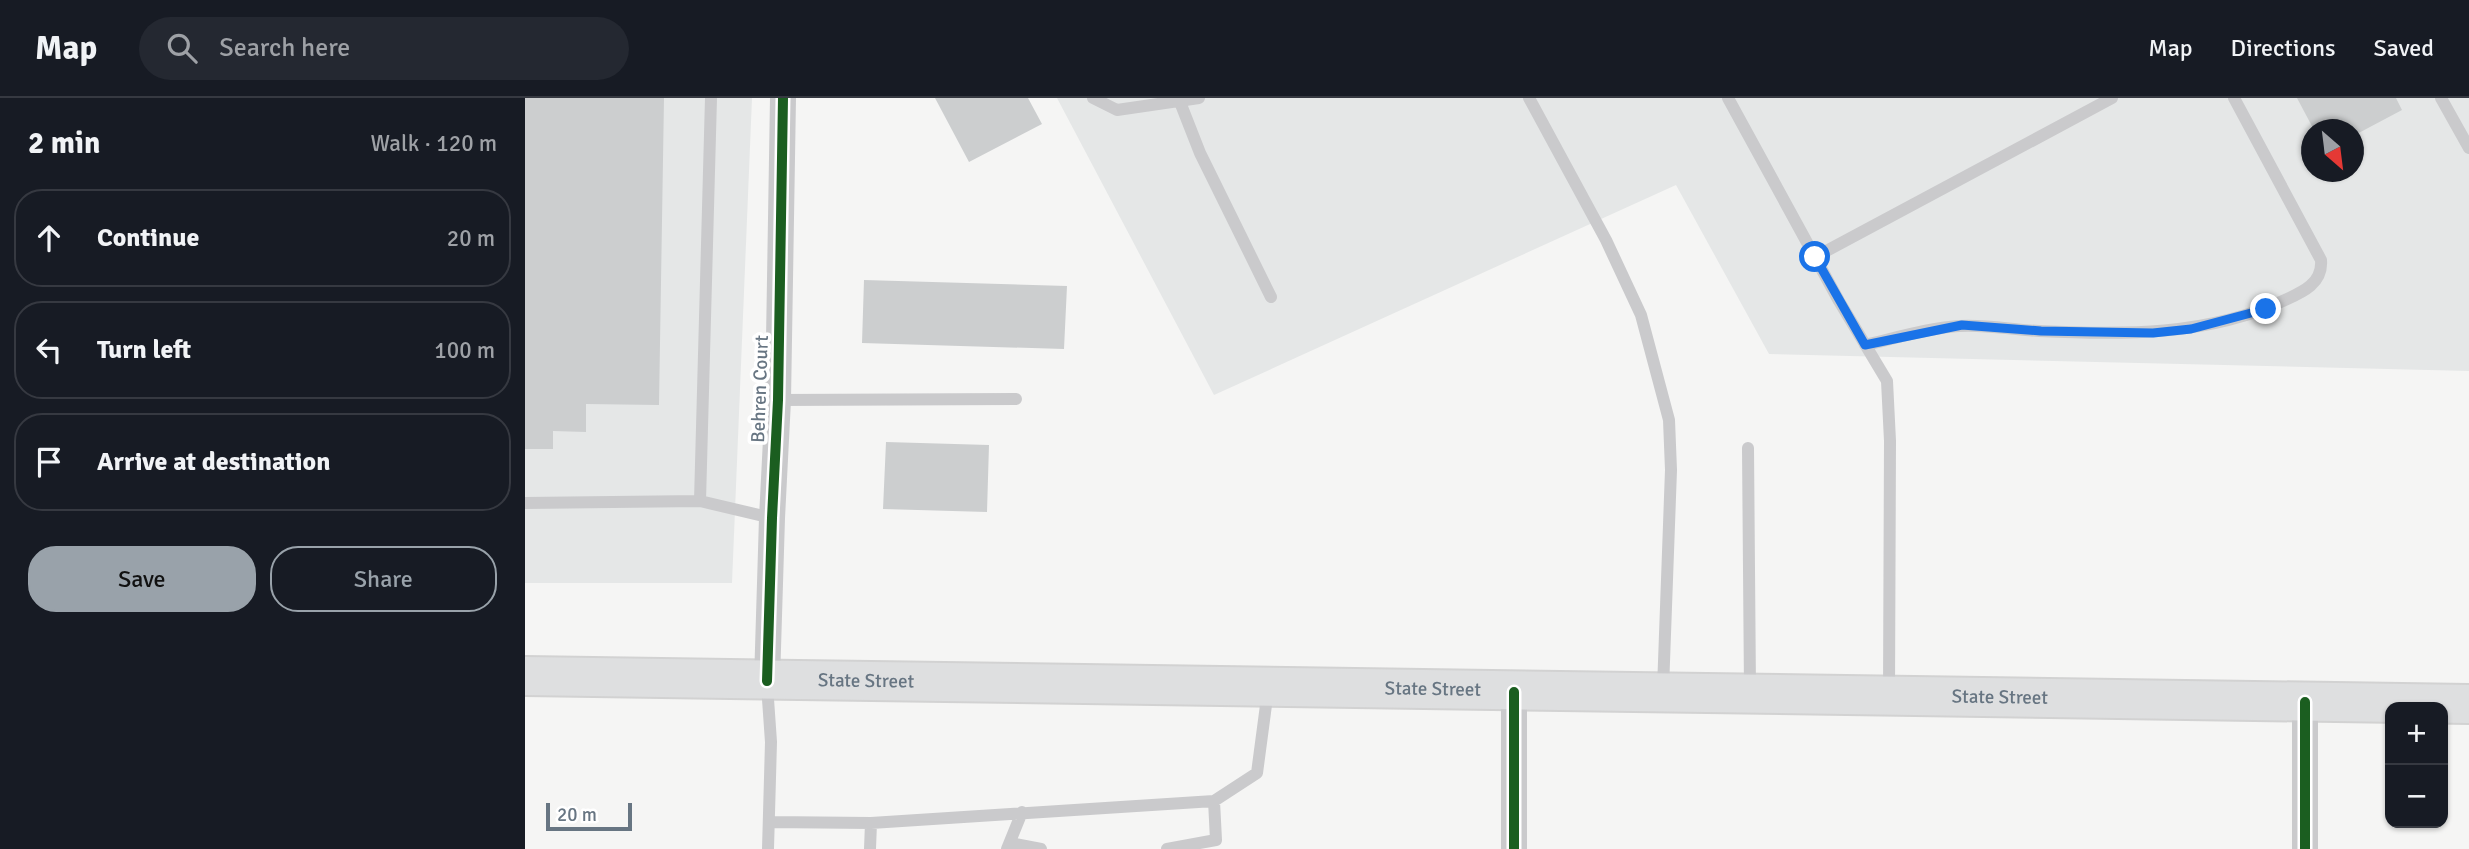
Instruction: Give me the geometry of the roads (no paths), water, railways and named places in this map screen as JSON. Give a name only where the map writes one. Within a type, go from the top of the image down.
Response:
[{"type":"highway","name":"State Street","points":[[525,676],[2469,704]]},
{"type":"street","name":"Behren Court","points":[[767,681],[778,400],[783,98]]},
{"type":"street","points":[[1514,692],[1514,849]]},
{"type":"street","points":[[2305,702],[2305,849]]},
{"type":"lane","points":[[700,500],[711,98]]},
{"type":"lane","points":[[1093,98],[1117,110],[1199,98]]},
{"type":"lane","points":[[1529,98],[1606,240],[1641,315],[1669,420],[1671,470],[1663,693]]},
{"type":"lane","points":[[1728,98],[1887,381],[1890,441],[1889,694]]},
{"type":"lane","points":[[1815,257],[2112,98]]},
{"type":"lane","points":[[1865,345],[1962,325],[2041,331],[2153,333],[2191,329],[2266,309],[2305,291],[2316,282],[2322,270],[2321,260],[2234,98]]},
{"type":"lane","points":[[2441,98],[2469,148]]},
{"type":"lane","points":[[1180,102],[1206,165],[1271,297]]},
{"type":"lane","points":[[778,400],[1016,399]]},
{"type":"lane","points":[[1748,448],[1750,694]]},
{"type":"lane","points":[[525,503],[700,500],[772,518]]},
{"type":"lane","points":[[767,681],[771,742],[768,849]]},
{"type":"lane","points":[[769,822],[871,823],[1214,801],[1257,773],[1268,688]]},
{"type":"lane","points":[[1167,849],[1216,840],[1214,801]]},
{"type":"lane","points":[[1022,812],[1009,846],[1041,849]]},
{"type":"lane","points":[[870,849],[871,823]]}]
